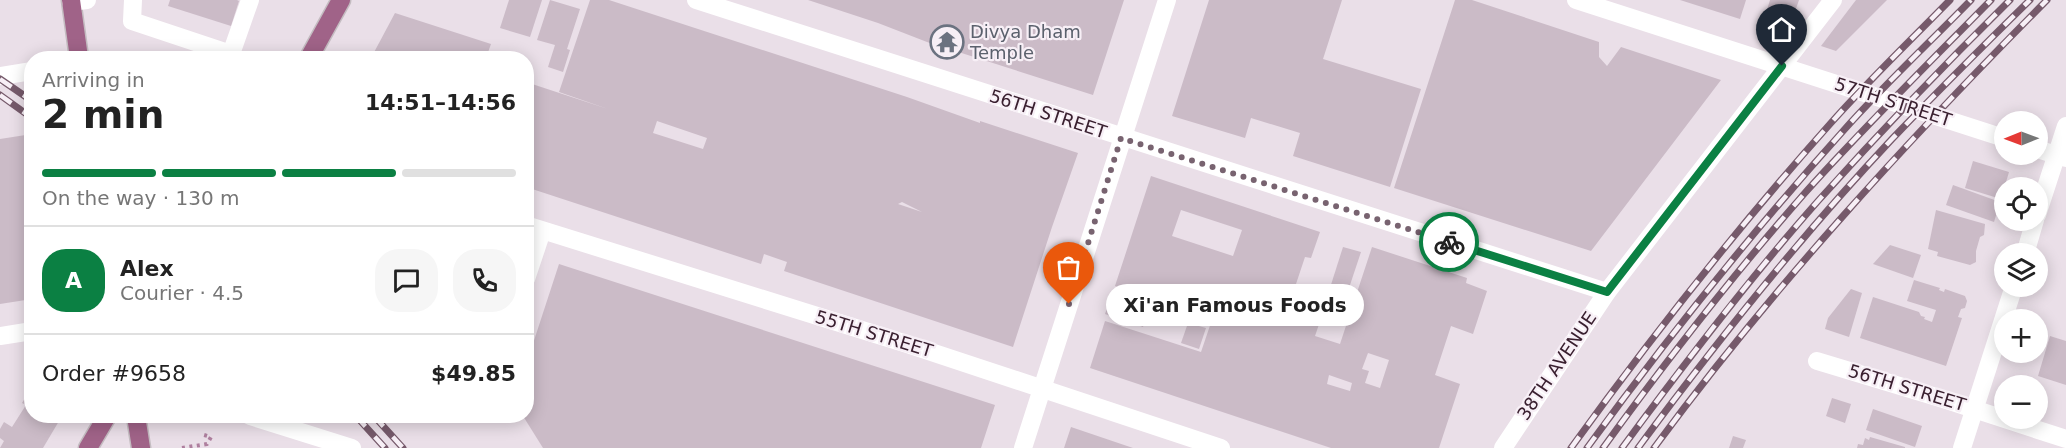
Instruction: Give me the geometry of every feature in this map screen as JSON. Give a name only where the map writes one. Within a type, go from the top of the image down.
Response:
[{"type":"main road","points":[[313,51],[341,0]]},
{"type":"main road","points":[[76,1],[79,51]]},
{"type":"main road","points":[[88,448],[103,423]]},
{"type":"main road","points":[[136,423],[141,448]]},
{"type":"street","points":[[133,0],[132,21],[222,51]]},
{"type":"street","points":[[232,51],[250,0]]},
{"type":"street","name":"56TH STREET","points":[[696,0],[1607,292]]},
{"type":"street","points":[[1023,448],[1167,0]]},
{"type":"street","name":"57TH STREET","points":[[1576,0],[1994,135]]},
{"type":"street","name":"38TH AVENUE","points":[[1503,448],[1607,292],[1833,0]]},
{"type":"street","points":[[0,76],[24,72]]},
{"type":"street","points":[[2048,188],[2061,157],[2066,126]]},
{"type":"street","name":"55TH STREET","points":[[534,228],[1042,388],[1221,448]]},
{"type":"street","points":[[1962,448],[2011,297]]},
{"type":"street","points":[[0,336],[24,332]]},
{"type":"street","name":"56TH STREET","points":[[1817,361],[2066,439]]},
{"type":"street","points":[[272,423],[352,448]]},
{"type":"path","points":[[182,448],[207,444],[211,437],[204,435]]},
{"type":"building","points":[[170,0],[239,1],[231,26],[168,6]]},
{"type":"building","points":[[509,0],[542,0],[530,37],[500,28]]},
{"type":"building","points":[[550,0],[580,9],[567,49],[570,50],[563,72],[548,67],[555,45],[537,40]]},
{"type":"building","points":[[590,0],[609,0],[980,123],[980,121],[1078,153],[1013,347],[784,271],[787,262],[764,254],[761,264],[534,190],[534,85],[608,109],[559,92]],"holes":[[[657,121],[707,138],[703,149],[653,133]],[[902,202],[922,212],[898,204]]]},
{"type":"building","points":[[808,0],[1124,0],[1093,95],[927,42]]},
{"type":"building","points":[[1209,0],[1342,0],[1323,59],[1421,89],[1390,187],[1293,156],[1300,133],[1251,118],[1245,138],[1172,116]]},
{"type":"building","points":[[1455,0],[1472,0],[1599,42],[1599,57],[1607,66],[1621,47],[1721,80],[1591,251],[1394,188]]},
{"type":"building","points":[[1680,0],[1746,0],[1740,19]]},
{"type":"building","points":[[1770,0],[1799,0],[1789,29],[1766,20]]},
{"type":"building","points":[[1856,0],[1887,0],[1836,51],[1821,46]]},
{"type":"building","points":[[395,13],[491,44],[488,51],[375,51]]},
{"type":"building","points":[[24,135],[24,300],[0,304],[0,139]]},
{"type":"building","points":[[1973,161],[2009,172],[2008,177],[1994,177],[1994,197],[1965,188]]},
{"type":"building","points":[[1151,176],[1320,232],[1311,258],[1305,257],[1290,302],[1314,310],[1320,289],[1330,292],[1315,336],[1340,344],[1372,247],[1467,278],[1466,283],[1487,291],[1473,334],[1451,326],[1435,375],[1460,384],[1439,448],[1331,448],[1090,368],[1105,321],[1201,352],[1218,302],[1192,294],[1187,310],[1115,286]],"holes":[[[1181,210],[1242,230],[1233,256],[1172,236]],[[1368,353],[1389,360],[1380,388],[1365,383],[1369,371],[1362,369]],[[1329,375],[1352,383],[1350,391],[1327,384]]]},
{"type":"building","points":[[1953,185],[1994,200],[1994,222],[1946,205]]},
{"type":"building","points":[[1936,210],[1985,224],[1984,235],[1980,237],[1976,251],[1976,262],[1970,265],[1937,256],[1938,252],[1928,249]]},
{"type":"building","points":[[1890,245],[1921,255],[1913,278],[1873,264]]},
{"type":"building","points":[[1343,247],[1361,252],[1346,297],[1329,291]]},
{"type":"building","points":[[559,264],[995,405],[981,448],[543,448],[527,423],[534,423],[534,341]]},
{"type":"building","points":[[1914,280],[1940,288],[1939,290],[1944,292],[1945,289],[1965,296],[1967,301],[1958,317],[1962,318],[1946,366],[1860,338],[1873,297],[1919,312],[1925,317],[1924,319],[1932,322],[1936,310],[1907,301]]},
{"type":"building","points":[[1851,289],[1862,293],[1849,337],[1825,329],[1828,318]]},
{"type":"building","points":[[1111,297],[1162,314],[1158,325],[1145,321],[1143,327],[1105,314]]},
{"type":"building","points":[[1188,323],[1206,328],[1199,349],[1181,343]]},
{"type":"building","points":[[2050,336],[2066,341],[2066,385],[2048,379],[2048,375],[2038,375],[2042,363],[2048,363]]},
{"type":"building","points":[[1832,398],[1851,404],[1845,423],[1826,416]]},
{"type":"building","points":[[24,408],[24,423],[58,423],[43,448],[0,448],[4,441],[0,438],[0,429],[4,422],[12,427]]},
{"type":"building","points":[[1873,409],[1922,426],[1915,447],[1866,430]]},
{"type":"building","points":[[1071,427],[1133,448],[1064,448]]},
{"type":"building","points":[[1733,436],[1746,440],[1743,448],[1729,448]]},
{"type":"building","points":[[1870,437],[1905,448],[1857,448],[1858,444],[1863,445],[1865,438],[1869,440]]},
{"type":"railway","points":[[1571,448],[1664,323],[1762,202],[1844,108],[1950,0]]},
{"type":"railway","points":[[1587,448],[1679,326],[1810,168],[1859,113],[1971,0]]},
{"type":"railway","points":[[1603,448],[1700,319],[1804,194],[1991,0]]},
{"type":"railway","points":[[1622,448],[1717,323],[1792,231],[1889,124],[2010,0]]},
{"type":"railway","points":[[1638,448],[1729,329],[1825,213],[1892,139],[2030,0]]},
{"type":"railway","points":[[1654,448],[1746,330],[1842,217],[1943,107],[2047,0]]},
{"type":"railway","points":[[0,79],[24,96]]},
{"type":"railway","points":[[0,95],[24,112]]},
{"type":"railway","points":[[362,423],[385,448]]},
{"type":"railway","points":[[380,423],[403,448]]},
{"type":"way so far","points":[[1069,304],[1121,138],[1449,242]]},
{"type":"place","name":"Divya Dham Temple","points":[[947,42]]},
{"type":"place","name":"Xi'an Famous Foods","points":[[1069,304]]},
{"type":"route","points":[[1449,242],[1607,292],[1782,66]]}]
